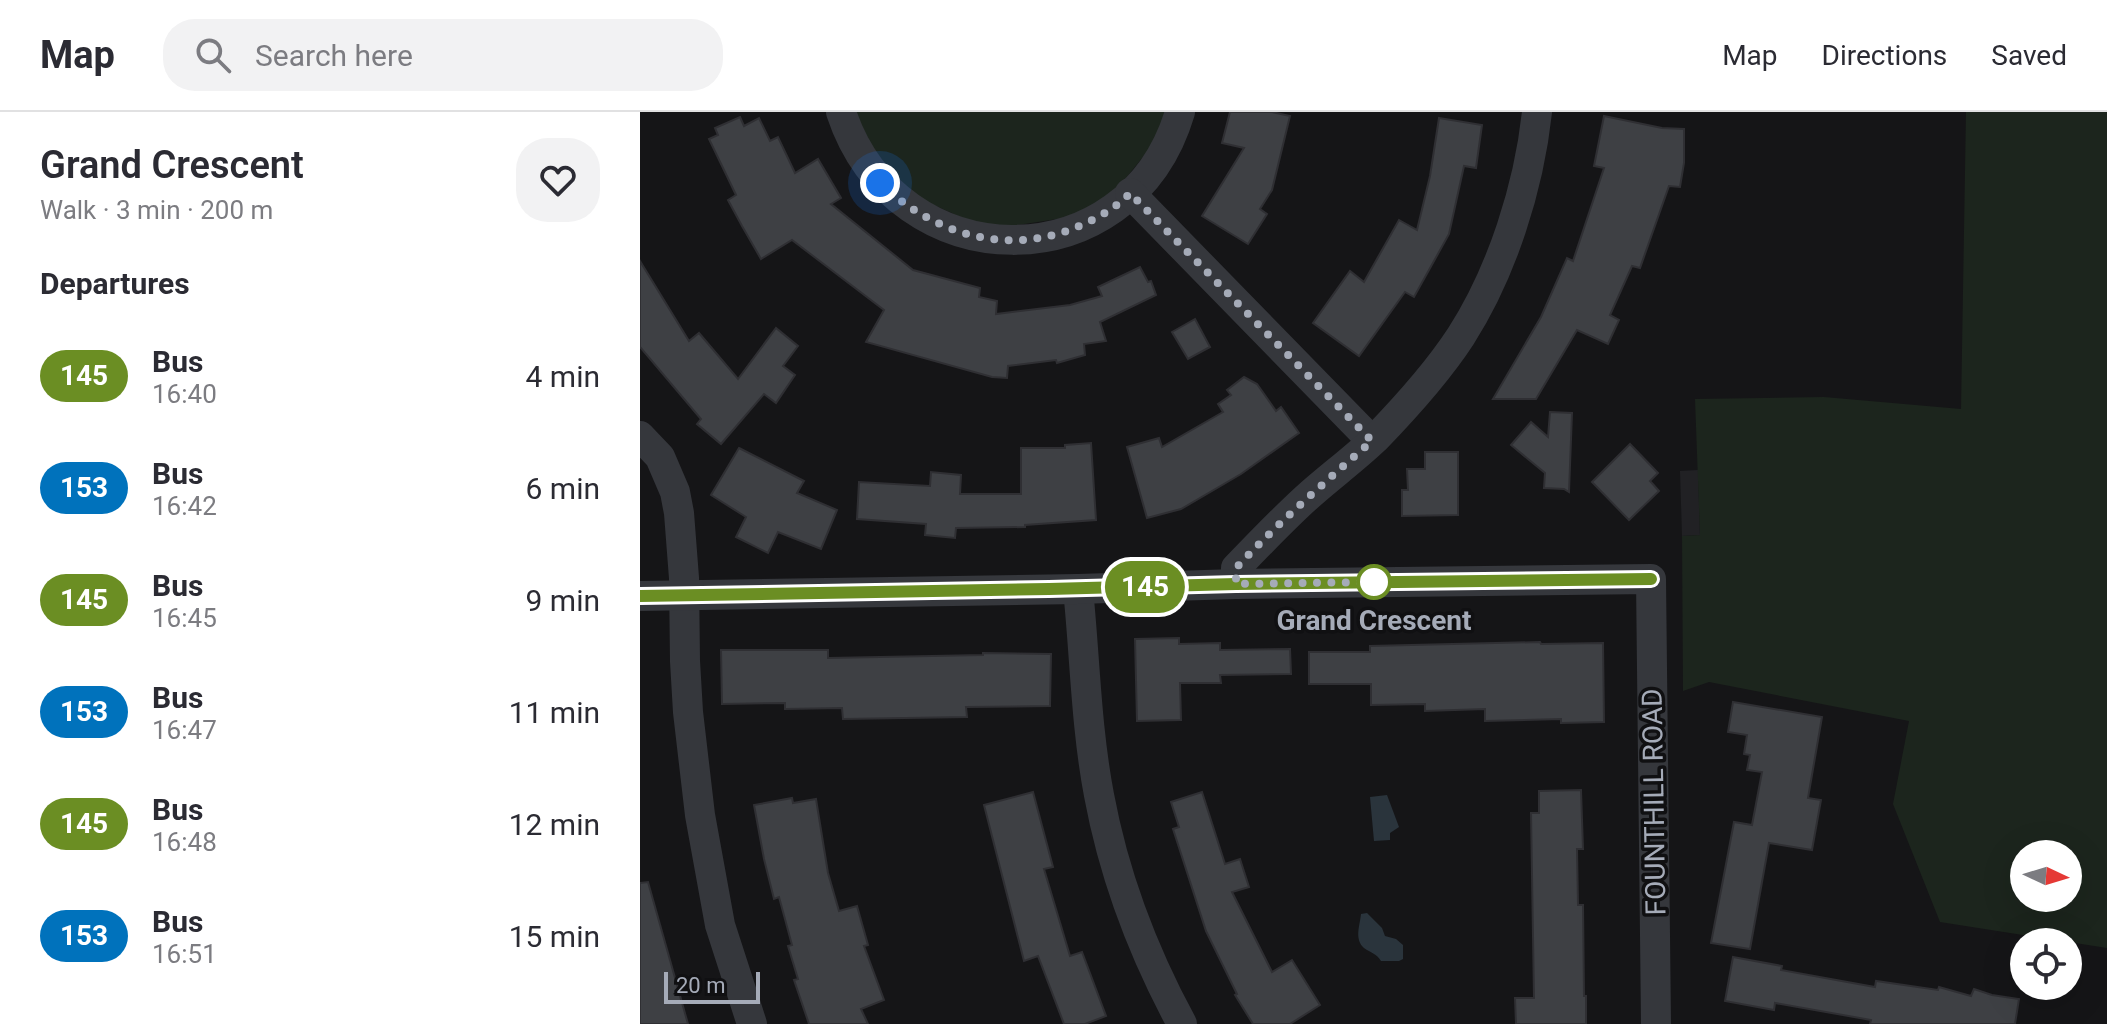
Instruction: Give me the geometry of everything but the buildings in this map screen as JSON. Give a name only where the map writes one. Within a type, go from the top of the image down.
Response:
[{"type":"street","points":[[841,112],[861,157],[880,183],[896,198],[931,221],[971,236],[1014,240],[1056,234],[1096,218],[1121,202],[1160,158],[1180,112]]},
{"type":"street","points":[[640,596],[1236,584],[1236,568],[1306,498],[1372,441],[1403,409],[1461,336],[1484,296],[1508,236],[1534,139],[1537,112]]},
{"type":"street","points":[[1130,193],[1372,441]]},
{"type":"street","points":[[640,436],[660,457],[675,492],[684,578],[688,712],[709,870],[720,925],[752,1024]]},
{"type":"street","name":"FOUNTHILL ROAD","points":[[1236,584],[1651,579],[1656,1024]]},
{"type":"street","points":[[1078,589],[1099,795],[1127,902],[1182,1024]]},
{"type":"shaded area","points":[[854,112],[1169,112],[1156,141],[1117,189],[1092,206],[1064,218],[1004,227],[974,223],[918,198],[875,156]]},
{"type":"shaded area","points":[[1966,112],[2107,112],[2107,948],[2082,944],[2082,928],[2010,928],[2010,933],[1940,922],[1893,804],[1909,721],[1709,682],[1683,691],[1682,536],[1700,535],[1695,399],[1824,397],[1961,409]]},
{"type":"shaded area","points":[[1698,470],[1700,535],[1682,536],[1680,471]]},
{"type":"shaded area","points":[[1387,795],[1399,827],[1390,833],[1390,840],[1374,841],[1370,797]]},
{"type":"shaded area","points":[[1367,913],[1382,928],[1385,936],[1403,945],[1403,959],[1381,961],[1364,948],[1358,932],[1361,914]]},
{"type":"bus line","name":"145","points":[[640,596],[1651,579]]},
{"type":"place","name":"Grand Crescent","points":[[1374,582]]},
{"type":"route","points":[[880,183],[912,210],[951,230],[1007,240],[1035,238],[1076,227],[1114,207],[1130,193],[1372,441],[1306,498],[1249,554],[1236,568],[1236,584],[1374,582]]}]
